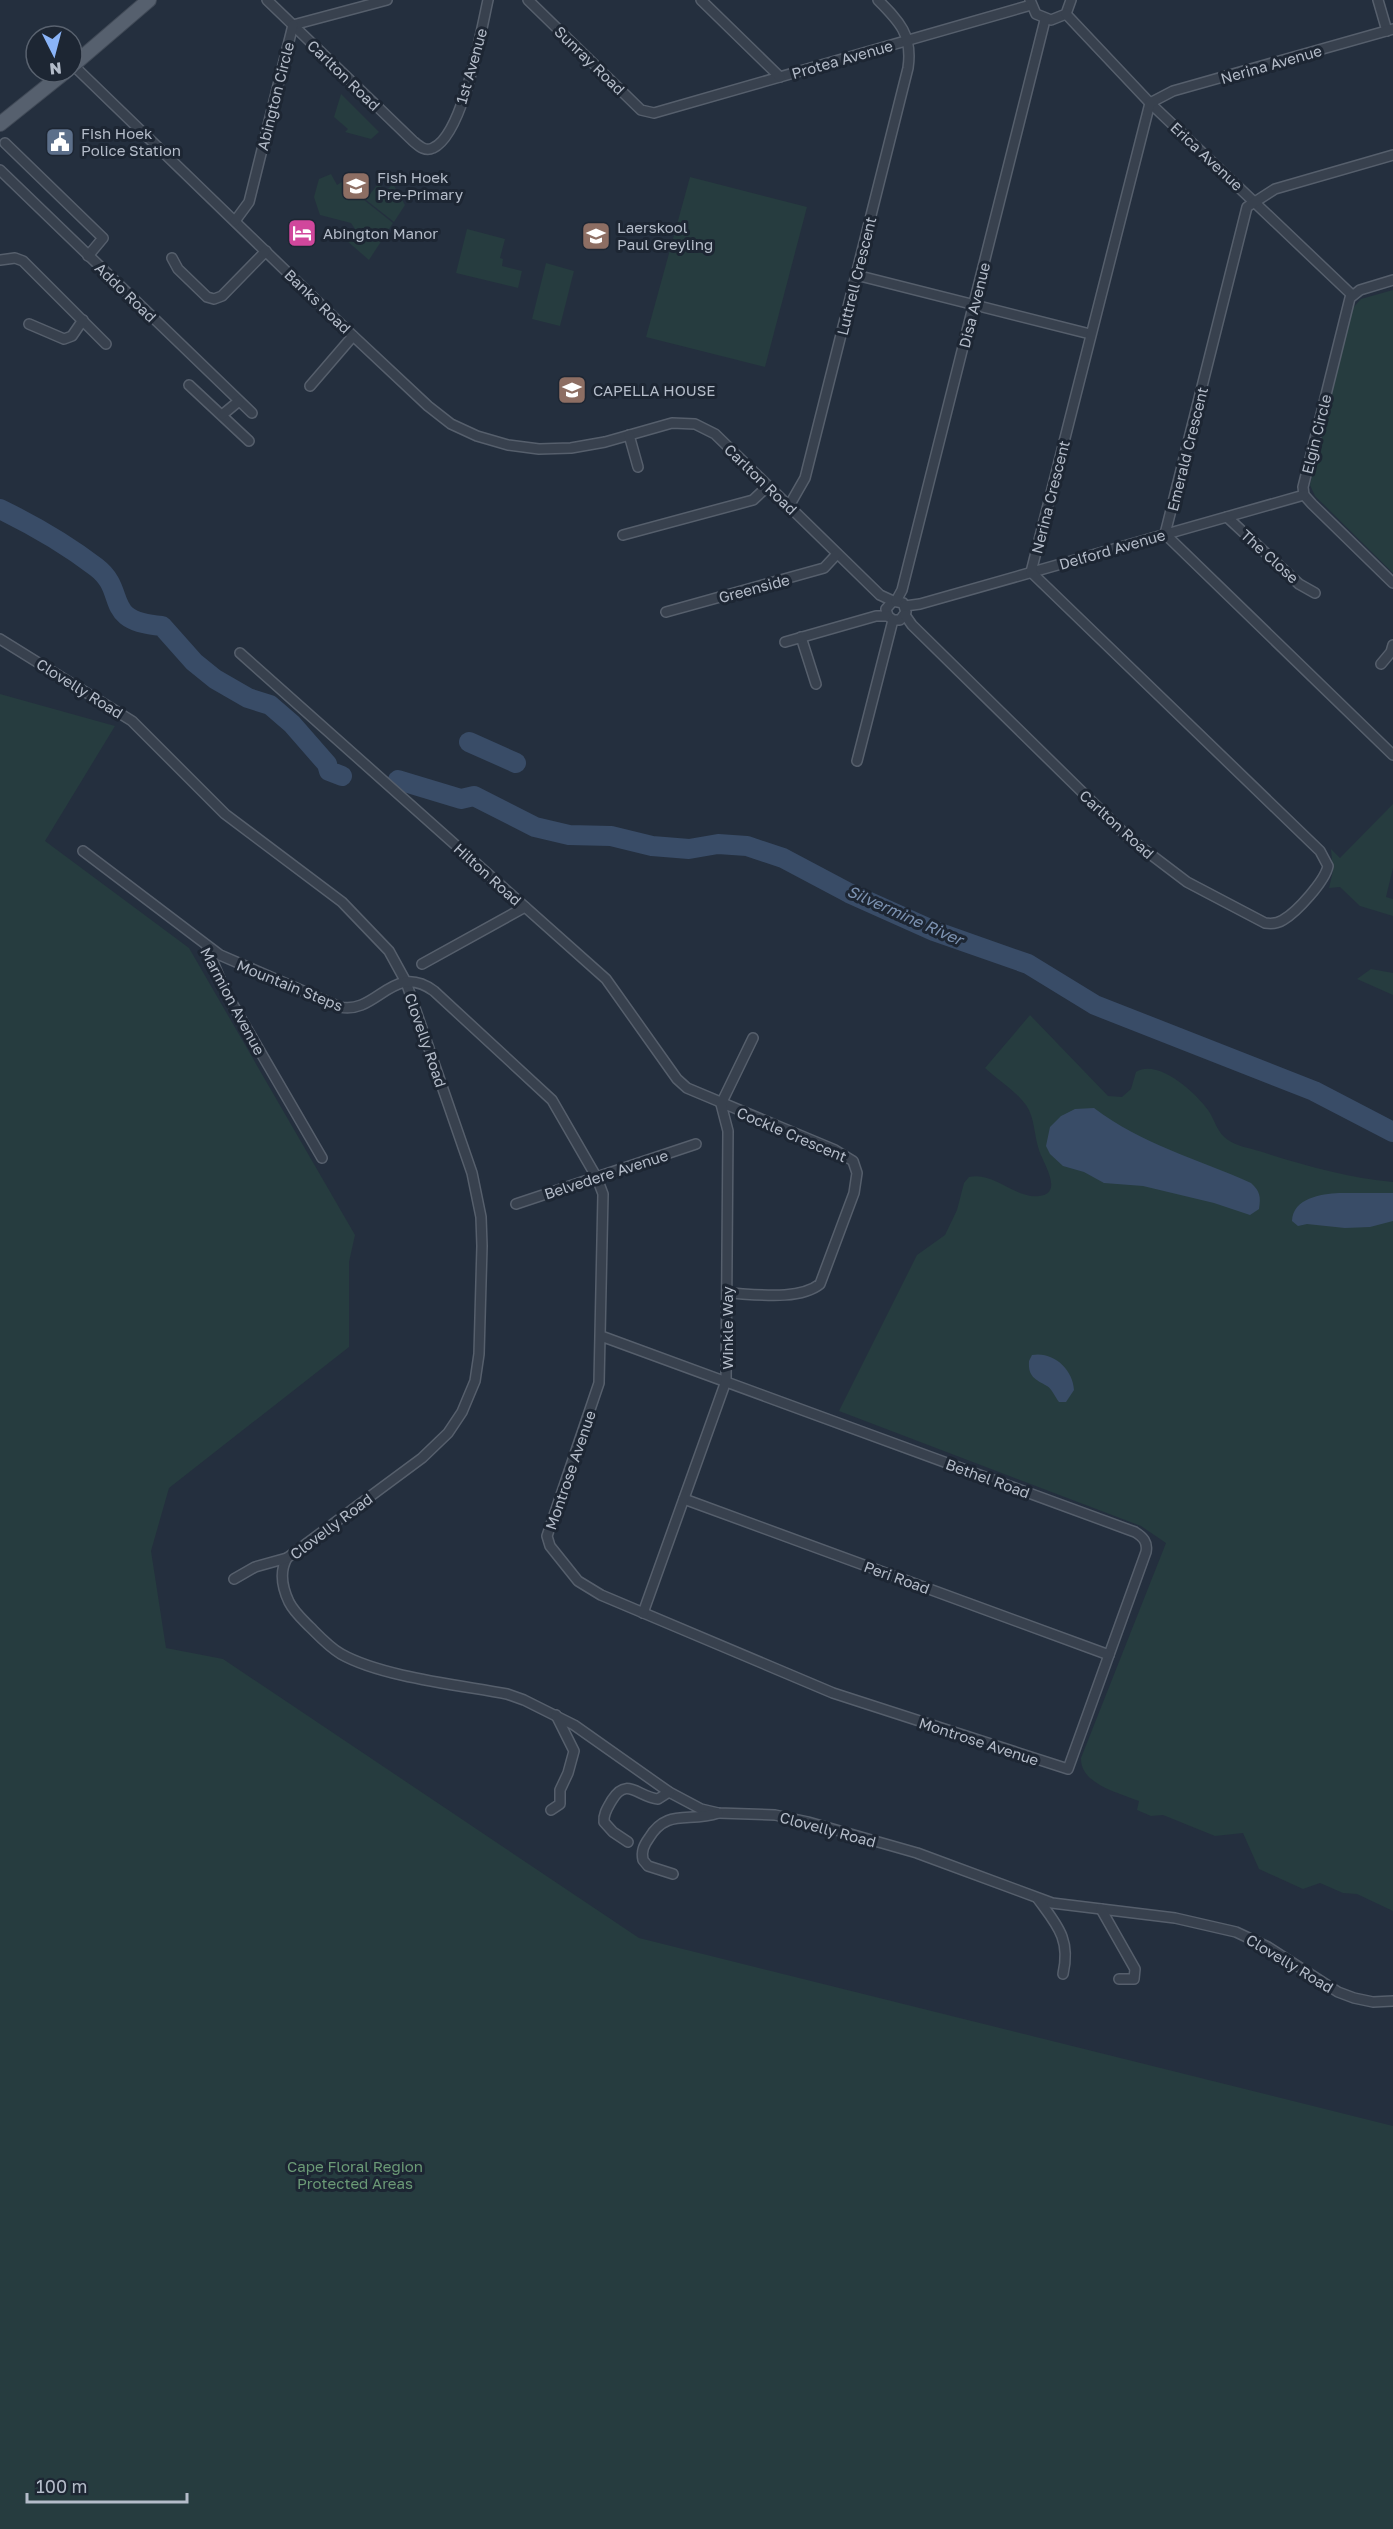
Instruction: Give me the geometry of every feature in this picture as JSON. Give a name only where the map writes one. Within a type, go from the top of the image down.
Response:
[{"type":"main road","points":[[84,56],[149,0]]},
{"type":"main road","points":[[0,124],[50,84]]},
{"type":"street","name":"Carlton Road","points":[[267,0],[422,148]]},
{"type":"street","name":"Abington Circle","points":[[235,221],[249,202],[293,25],[387,0]]},
{"type":"street","name":"1st Avenue","points":[[422,148],[434,148],[447,134],[456,116],[468,85],[488,0]]},
{"type":"street","name":"Sunray Road","points":[[528,0],[641,110],[654,113]]},
{"type":"street","points":[[701,0],[780,76]]},
{"type":"street","points":[[878,0],[899,21],[907,41]]},
{"type":"street","points":[[1030,3],[1036,14],[1045,20],[1056,20],[1066,14],[1071,0]]},
{"type":"street","points":[[1378,0],[1390,30]]},
{"type":"street","name":"Protea Avenue","points":[[654,113],[907,41],[1030,3]]},
{"type":"street","name":"Erica Avenue","points":[[1066,14],[1150,103],[1256,201],[1352,295]]},
{"type":"street","name":"Disa Avenue","points":[[857,761],[1045,20]]},
{"type":"street","name":"Nerina Avenue","points":[[1150,103],[1173,91],[1390,30]]},
{"type":"street","name":"Luttrell Crescent","points":[[789,506],[805,478],[908,68],[907,41]]},
{"type":"street","name":"Banks Road","points":[[84,81],[235,221],[353,336],[428,406],[451,424],[477,436],[508,445],[539,449],[571,448],[605,442]]},
{"type":"street","name":"Nerina Crescent","points":[[1150,103],[1031,572],[1320,851]]},
{"type":"street","points":[[5,143],[103,238],[88,256]]},
{"type":"street","points":[[1256,201],[1275,189],[1290,184],[1393,156]]},
{"type":"street","name":"Addo Road","points":[[0,170],[252,413]]},
{"type":"street","name":"Emerald Crescent","points":[[1166,534],[1247,207],[1256,201]]},
{"type":"street","points":[[172,258],[178,269],[207,297],[214,299],[222,296],[266,251]]},
{"type":"street","points":[[0,260],[18,259],[32,268],[106,344]]},
{"type":"street","points":[[856,275],[1090,334]]},
{"type":"street","points":[[1352,295],[1393,280]]},
{"type":"street","name":"Elgin Circle","points":[[1352,295],[1346,310],[1307,470],[1304,495],[1393,583]]},
{"type":"street","points":[[29,324],[64,339],[72,336],[83,320]]},
{"type":"street","points":[[310,386],[353,336]]},
{"type":"street","points":[[189,385],[249,441]]},
{"type":"street","points":[[222,415],[238,401]]},
{"type":"street","name":"Carlton Road","points":[[605,442],[672,423],[695,424],[714,434],[1121,831],[1198,888],[1265,922],[1275,924],[1285,920],[1324,880],[1328,866],[1320,851]]},
{"type":"street","points":[[629,435],[638,467]]},
{"type":"street","points":[[624,535],[753,500],[768,486]]},
{"type":"street","name":"Delford Avenue","points":[[785,642],[1304,495]]},
{"type":"street","name":"The Close","points":[[1227,517],[1299,584],[1315,593]]},
{"type":"street","points":[[1166,534],[1393,755]]},
{"type":"street","name":"Greenside","points":[[666,612],[824,568],[837,555]]},
{"type":"street","points":[[801,637],[816,684]]},
{"type":"street","name":"Clovelly Road","points":[[0,639],[137,725],[225,814],[347,907],[389,951],[406,982],[472,1173],[481,1217],[478,1366],[470,1395],[462,1412],[422,1458],[287,1558],[281,1570],[284,1591],[290,1604],[323,1640],[354,1660],[412,1676],[507,1694],[556,1715],[688,1804],[718,1813],[774,1815],[808,1822],[917,1853],[1038,1899],[1071,1907],[1175,1918],[1236,1932],[1268,1947],[1338,1992],[1364,2000],[1393,2001]]},
{"type":"street","points":[[1381,664],[1391,652],[1393,645]]},
{"type":"street","name":"Hilton Road","points":[[240,653],[609,982],[677,1079],[696,1093],[721,1104]]},
{"type":"street","name":"Marmion Avenue","points":[[83,851],[207,947],[225,991],[322,1158]]},
{"type":"street","points":[[422,964],[525,907]]},
{"type":"street","name":"Mountain Steps","points":[[207,947],[222,957],[345,1008],[359,1006],[392,987],[406,982]]},
{"type":"street","name":"Montrose Avenue","points":[[406,982],[421,982],[434,991],[547,1095],[597,1178],[603,1194],[602,1336],[597,1392],[547,1536],[548,1542],[583,1585],[833,1693],[1068,1769]]},
{"type":"street","points":[[721,1104],[753,1038]]},
{"type":"street","name":"Cockle Crescent","points":[[721,1104],[846,1154],[853,1161],[857,1173],[854,1193],[820,1284],[813,1290],[800,1293],[727,1293]]},
{"type":"street","name":"Winkle Way","points":[[644,1613],[726,1381],[728,1131],[721,1104]]},
{"type":"street","name":"Belvedere Avenue","points":[[516,1204],[696,1144]]},
{"type":"street","name":"Bethel Road","points":[[602,1336],[1135,1532],[1142,1537],[1146,1543],[1146,1552],[1068,1769]]},
{"type":"street","name":"Peri Road","points":[[684,1499],[1109,1655]]},
{"type":"street","points":[[234,1579],[255,1567],[287,1558]]},
{"type":"street","points":[[551,1810],[560,1804],[560,1790],[574,1751],[556,1715]]},
{"type":"street","points":[[628,1842],[613,1832],[604,1822],[606,1809],[618,1791],[625,1788],[631,1789],[658,1800],[669,1792]]},
{"type":"street","points":[[673,1874],[648,1866],[643,1860],[644,1845],[654,1830],[664,1821],[706,1817],[718,1813]]},
{"type":"street","points":[[1038,1899],[1064,1938],[1066,1956],[1063,1974]]},
{"type":"street","points":[[1101,1909],[1135,1969],[1134,1979],[1119,1979]]},
{"type":"green space","points":[[341,94],[379,132],[371,139],[345,132],[348,129],[334,117]]},
{"type":"green space","points":[[331,174],[337,185],[348,178],[361,179],[354,192],[393,223],[369,260],[346,240],[355,229],[351,223],[320,215],[314,197],[319,179]]},
{"type":"green space","points":[[690,177],[807,207],[765,367],[646,337]]},
{"type":"green space","points":[[378,184],[386,191],[393,184],[405,205],[394,222],[361,196],[364,191],[370,194]]},
{"type":"green space","points":[[467,229],[505,239],[500,258],[503,259],[502,266],[522,271],[518,288],[456,273]]},
{"type":"green space","points":[[546,263],[574,271],[560,326],[532,319]]},
{"type":"green space","points":[[1393,290],[1393,573],[1315,496],[1310,485],[1352,309],[1361,299]]},
{"type":"green space","name":"Cape Floral Region Protected Areas","points":[[0,694],[115,726],[45,841],[189,948],[355,1235],[349,1262],[349,1347],[169,1488],[151,1551],[166,1648],[223,1659],[639,1938],[1393,2126],[1393,2529],[0,2529]]},
{"type":"green space","points":[[1393,804],[1393,868],[1386,897],[1393,899],[1393,916],[1360,906],[1340,887],[1329,888],[1333,871],[1331,849],[1340,858]]},
{"type":"green space","points":[[1371,969],[1393,973],[1393,995],[1357,979]]},
{"type":"green space","points":[[1030,1015],[1108,1096],[1122,1097],[1131,1089],[1136,1072],[1145,1069],[1165,1073],[1195,1095],[1208,1110],[1221,1134],[1235,1144],[1325,1170],[1393,1182],[1393,1911],[1357,1894],[1343,1893],[1320,1883],[1303,1889],[1259,1869],[1243,1833],[1215,1836],[1163,1815],[1151,1816],[1137,1810],[1139,1801],[1102,1786],[1087,1775],[1082,1767],[1081,1758],[1166,1543],[1141,1526],[839,1411],[917,1255],[945,1235],[957,1210],[964,1183],[969,1177],[987,1178],[1030,1196],[1047,1194],[1050,1190],[1050,1176],[1039,1150],[1029,1110],[1018,1096],[985,1068]]},
{"type":"water","points":[[1094,1108],[1131,1132],[1251,1183],[1259,1194],[1259,1209],[1250,1215],[1214,1203],[1143,1186],[1104,1183],[1084,1172],[1063,1166],[1050,1154],[1046,1146],[1050,1127],[1061,1116],[1075,1109]]},
{"type":"water","points":[[1339,1193],[1393,1193],[1393,1221],[1370,1227],[1345,1228],[1307,1224],[1298,1226],[1292,1221],[1297,1207],[1303,1202],[1316,1196]]},
{"type":"water","points":[[1032,1355],[1047,1356],[1066,1369],[1073,1382],[1074,1390],[1066,1402],[1059,1402],[1049,1387],[1031,1374],[1029,1361]]},
{"type":"waterway","name":"Silvermine River","points":[[0,509],[49,535],[96,567],[106,577],[112,586],[118,604],[130,618],[162,626],[194,662],[215,679],[248,698],[270,705],[292,724],[327,764],[329,771],[342,776]]},
{"type":"waterway","points":[[469,742],[516,763]]},
{"type":"waterway","name":"Silvermine River","points":[[398,780],[461,799],[474,796],[535,827],[569,835],[611,836],[652,846],[689,849],[718,844],[747,846],[783,858],[849,893],[934,931],[1028,964],[1095,1005],[1314,1091],[1393,1132]]},
{"type":"place","name":"Fish Hoek Police Station","points":[[60,142]]},
{"type":"place","name":"Fish Hoek Pre-Primary","points":[[356,186]]},
{"type":"place","name":"Abington Manor","points":[[302,233]]},
{"type":"place","name":"Laerskool Paul Greyling","points":[[596,236]]},
{"type":"place","name":"CAPELLA HOUSE","points":[[572,390]]}]
